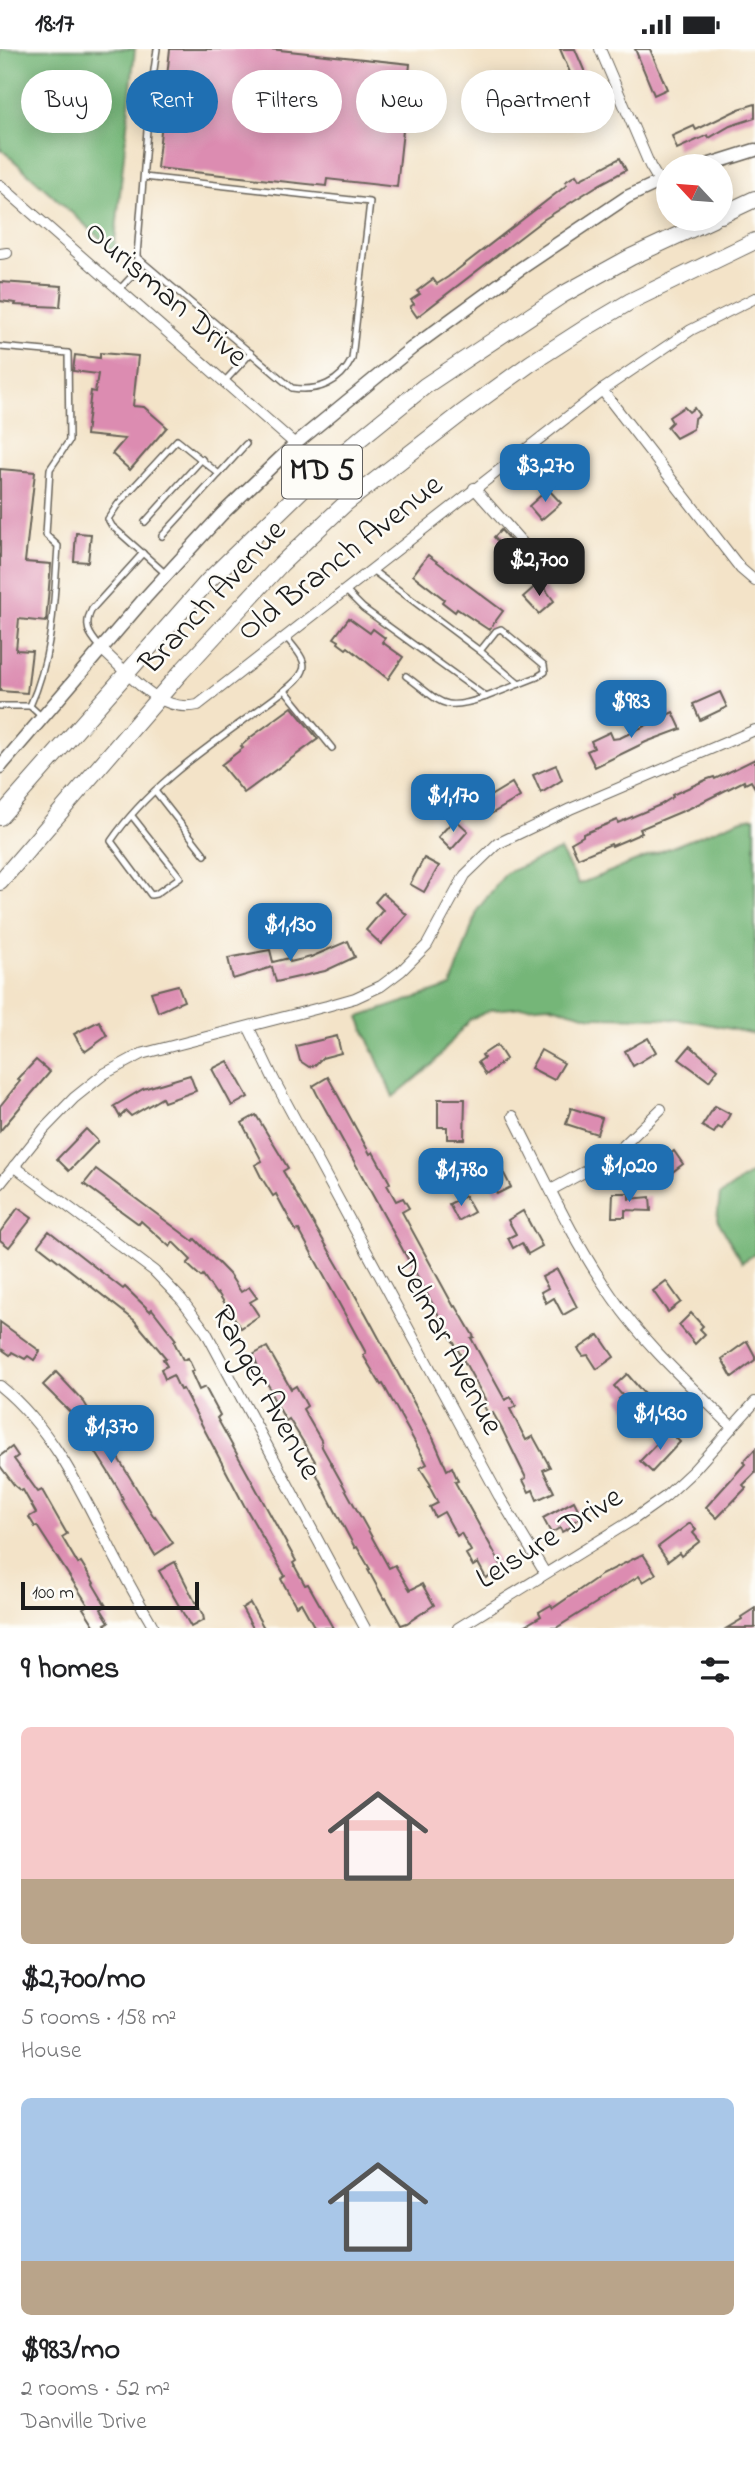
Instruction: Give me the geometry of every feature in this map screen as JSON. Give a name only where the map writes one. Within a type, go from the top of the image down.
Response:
[{"type":"highway","points":[[733,209],[755,199]]},
{"type":"highway","name":"Branch Avenue","points":[[1,815],[208,581],[362,437],[425,386],[562,295],[631,257],[687,231]]},
{"type":"highway","name":"Branch Avenue","points":[[0,882],[158,699],[302,543],[346,503],[462,413],[587,327],[631,302],[755,241]]},
{"type":"street","points":[[600,49],[650,166],[656,172]]},
{"type":"street","points":[[733,157],[755,150]]},
{"type":"street","points":[[0,767],[166,574],[222,514],[295,444],[412,348],[520,269],[627,197],[656,183]]},
{"type":"street","name":"Ourisman Drive","points":[[0,185],[295,444]]},
{"type":"street","name":"Old Branch Avenue","points":[[158,699],[174,706],[198,705],[602,390],[691,330],[755,298]]},
{"type":"street","points":[[602,390],[741,569],[755,581]]},
{"type":"street","points":[[474,488],[527,548]]},
{"type":"street","points":[[101,649],[158,699]]},
{"type":"street","points":[[0,1184],[44,1129],[74,1098],[104,1074],[141,1054],[249,1028],[355,998],[380,986],[401,971],[427,944],[465,875],[498,844],[570,809],[755,730]]},
{"type":"street","name":"Delmar Avenue","points":[[249,1028],[274,1080],[457,1419],[545,1573]]},
{"type":"street","points":[[551,1190],[597,1165],[622,1147],[660,1109]]},
{"type":"street","points":[[513,1116],[551,1190],[612,1297],[638,1330],[732,1427]]},
{"type":"street","name":"Ranger Avenue","points":[[14,1166],[153,1271],[181,1300],[206,1332],[365,1628]]},
{"type":"street","points":[[0,1386],[38,1423],[60,1454],[154,1628]]},
{"type":"street","name":"Leisure Drive","points":[[457,1628],[631,1521],[665,1497],[694,1471],[755,1402]]},
{"type":"lane","points":[[120,290],[133,275],[138,258],[149,105],[157,49]]},
{"type":"lane","points":[[138,258],[292,388],[320,389],[346,369],[352,359],[370,202],[144,177]]},
{"type":"lane","points":[[0,347],[68,353],[69,440],[50,469],[46,535],[58,546],[55,590],[48,650],[38,688],[30,706]]},
{"type":"lane","points":[[224,382],[251,353]]},
{"type":"lane","points":[[166,574],[112,526],[108,519],[118,504],[177,440],[219,474]]},
{"type":"lane","points":[[162,536],[246,444]]},
{"type":"lane","points":[[145,522],[202,459]]},
{"type":"lane","points":[[101,649],[87,631],[87,619],[143,553]]},
{"type":"lane","points":[[372,570],[480,651],[519,684]]},
{"type":"lane","points":[[345,590],[363,608],[486,697]]},
{"type":"lane","points":[[406,676],[446,706],[464,705],[545,672],[544,664],[539,659],[501,629],[496,631],[480,651]]},
{"type":"lane","points":[[132,816],[180,877],[156,894],[151,895],[111,841],[132,816],[165,781],[296,681],[305,667],[301,656],[285,636]]},
{"type":"lane","points":[[285,691],[332,748]]},
{"type":"lane","points":[[0,706],[30,706],[42,717]]},
{"type":"lane","points":[[155,791],[205,855]]},
{"type":"green space","points":[[0,49],[135,49],[133,70],[126,70],[126,133],[114,251],[0,148]]},
{"type":"green space","points":[[755,817],[755,1034],[698,1022],[659,1018],[592,1017],[548,1005],[491,1010],[470,1019],[433,1064],[393,1097],[359,1017],[451,986],[478,909],[506,873],[560,850],[579,884],[742,819]]},
{"type":"green space","points":[[755,1171],[755,1254],[742,1262],[717,1219],[720,1195]]},
{"type":"building","points":[[170,49],[270,49],[410,64],[409,70],[356,70],[356,133],[403,133],[397,187],[327,179],[326,186],[157,168],[161,133],[218,133],[218,70],[168,70]]},
{"type":"building","points":[[560,49],[575,49],[584,70],[569,70]]},
{"type":"building","points":[[635,49],[650,49],[667,89],[654,95]]},
{"type":"building","points":[[755,104],[755,118],[677,149],[672,136],[694,126],[696,130]]},
{"type":"building","points":[[620,158],[626,170],[543,220],[417,317],[410,307],[414,304],[411,300],[420,294],[417,291],[433,279],[437,284],[448,277],[567,185],[565,182],[576,175],[579,180]]},
{"type":"building","points":[[0,282],[62,286],[60,307],[15,305],[16,303],[0,301]]},
{"type":"building","points":[[100,353],[138,356],[133,406],[144,407],[167,427],[130,470],[112,454],[125,439],[86,435],[91,391],[95,392],[98,374],[73,371],[75,355],[100,358]]},
{"type":"building","points":[[684,407],[689,412],[694,408],[699,415],[694,419],[693,429],[676,438],[667,427],[672,422],[669,417]]},
{"type":"building","points":[[0,469],[35,472],[25,562],[51,564],[46,622],[19,619],[16,650],[32,651],[27,693],[0,691]]},
{"type":"building","points":[[548,489],[561,503],[541,520],[529,506]]},
{"type":"building","points":[[501,530],[517,548],[509,555],[494,537]]},
{"type":"building","points":[[76,533],[91,534],[88,562],[74,561]]},
{"type":"building","points":[[428,555],[503,611],[489,630],[457,609],[455,612],[442,602],[444,599],[413,575]]},
{"type":"building","points":[[540,582],[554,601],[539,614],[523,597]]},
{"type":"building","points":[[349,618],[370,633],[373,629],[385,638],[382,642],[403,657],[388,679],[334,638]]},
{"type":"building","points":[[720,692],[727,707],[700,720],[693,704]]},
{"type":"building","points":[[292,707],[318,739],[244,793],[221,765],[243,748],[241,746],[251,737]]},
{"type":"building","points":[[673,712],[681,729],[646,742],[595,767],[587,751],[594,748],[591,741],[610,732],[613,739],[620,738]]},
{"type":"building","points":[[755,759],[755,788],[751,781],[745,784],[744,781],[640,829],[642,833],[578,858],[571,843],[583,834],[660,805],[673,797],[672,795],[708,779],[715,779]]},
{"type":"building","points":[[556,765],[562,780],[541,793],[533,775]]},
{"type":"building","points":[[512,783],[520,797],[491,814],[482,801]]},
{"type":"building","points":[[455,819],[468,831],[451,850],[438,837]]},
{"type":"building","points":[[424,858],[439,866],[424,892],[410,884]]},
{"type":"building","points":[[383,893],[407,915],[381,944],[366,930],[383,910],[375,902]]},
{"type":"building","points":[[348,941],[355,957],[325,971],[276,982],[272,967],[233,979],[228,958],[270,950],[273,962],[289,958],[290,962],[311,957]]},
{"type":"building","points":[[178,985],[184,1001],[158,1012],[151,992]]},
{"type":"building","points":[[99,1021],[107,1036],[86,1051],[74,1034]]},
{"type":"building","points":[[337,1036],[341,1053],[322,1058],[309,1067],[300,1061],[296,1046]]},
{"type":"building","points":[[648,1038],[656,1052],[633,1066],[625,1051]]},
{"type":"building","points":[[497,1045],[506,1059],[486,1075],[478,1062],[484,1058],[482,1055]]},
{"type":"building","points":[[690,1046],[718,1069],[709,1081],[679,1059]]},
{"type":"building","points":[[541,1050],[564,1063],[554,1080],[531,1068]]},
{"type":"building","points":[[36,1060],[50,1072],[0,1131],[0,1106],[20,1081],[18,1079]]},
{"type":"building","points":[[228,1061],[248,1097],[232,1106],[212,1069]]},
{"type":"building","points":[[190,1075],[196,1091],[164,1102],[162,1098],[131,1116],[126,1111],[120,1117],[114,1106],[143,1089]]},
{"type":"building","points":[[328,1077],[370,1154],[373,1152],[390,1183],[387,1185],[396,1201],[403,1198],[409,1208],[402,1212],[454,1307],[456,1306],[474,1337],[471,1338],[505,1400],[511,1397],[516,1406],[510,1409],[526,1440],[533,1436],[550,1467],[543,1470],[554,1492],[537,1500],[533,1490],[529,1492],[523,1480],[526,1478],[502,1429],[493,1413],[489,1415],[482,1403],[486,1401],[313,1086]]},
{"type":"building","points":[[438,1099],[465,1099],[464,1139],[447,1139],[447,1127],[438,1127]]},
{"type":"building","points":[[715,1106],[730,1114],[722,1129],[718,1127],[714,1133],[702,1126]]},
{"type":"building","points":[[571,1108],[602,1118],[597,1134],[566,1124]]},
{"type":"building","points":[[256,1115],[288,1168],[283,1171],[366,1314],[434,1440],[447,1470],[452,1467],[458,1481],[455,1482],[503,1568],[486,1578],[478,1563],[473,1566],[466,1554],[471,1551],[461,1533],[457,1536],[444,1512],[435,1517],[430,1507],[438,1503],[420,1468],[427,1464],[383,1384],[381,1385],[363,1355],[366,1353],[299,1230],[296,1231],[276,1194],[273,1196],[255,1165],[262,1161],[242,1123]]},
{"type":"building","points":[[86,1129],[98,1141],[69,1171],[57,1159]]},
{"type":"building","points":[[492,1151],[511,1187],[497,1194],[477,1159]]},
{"type":"building","points":[[674,1151],[683,1164],[663,1179],[654,1167]]},
{"type":"building","points":[[96,1169],[193,1241],[195,1239],[229,1274],[241,1292],[249,1287],[257,1298],[250,1302],[259,1316],[241,1328],[218,1293],[216,1294],[203,1275],[201,1277],[187,1264],[191,1260],[173,1242],[170,1247],[141,1221],[139,1224],[84,1184]]},
{"type":"building","points":[[613,1193],[629,1193],[629,1199],[650,1197],[651,1211],[625,1210],[625,1217],[612,1217]]},
{"type":"building","points":[[465,1196],[474,1212],[458,1221],[449,1204]]},
{"type":"building","points":[[18,1208],[32,1218],[9,1247],[0,1240],[0,1232]]},
{"type":"building","points":[[523,1211],[542,1246],[528,1254],[522,1243],[513,1248],[508,1238],[516,1234],[508,1220]]},
{"type":"building","points":[[49,1231],[123,1289],[125,1287],[150,1311],[152,1309],[176,1340],[174,1342],[183,1360],[188,1358],[194,1371],[191,1372],[199,1390],[205,1387],[220,1415],[217,1418],[296,1561],[293,1563],[333,1628],[315,1628],[301,1603],[296,1606],[281,1579],[285,1576],[183,1389],[180,1390],[173,1375],[165,1379],[161,1369],[167,1366],[163,1359],[166,1358],[134,1320],[38,1245]]},
{"type":"building","points":[[557,1269],[577,1307],[563,1315],[554,1298],[546,1303],[541,1292],[548,1288],[542,1277]]},
{"type":"building","points":[[666,1281],[681,1302],[668,1312],[653,1291]]},
{"type":"building","points":[[691,1313],[703,1326],[700,1329],[705,1334],[695,1344],[679,1325]]},
{"type":"building","points":[[0,1322],[40,1351],[34,1360],[28,1356],[25,1359],[12,1352],[10,1355],[0,1348]]},
{"type":"building","points":[[599,1335],[614,1357],[597,1369],[588,1355],[583,1356],[578,1349]]},
{"type":"building","points":[[747,1341],[755,1360],[732,1377],[722,1359]]},
{"type":"building","points":[[267,1347],[291,1389],[296,1386],[307,1406],[303,1409],[321,1440],[322,1447],[389,1568],[395,1565],[410,1590],[422,1584],[434,1605],[407,1623],[401,1625],[386,1598],[384,1599],[311,1463],[315,1461],[289,1419],[286,1421],[270,1392],[272,1391],[255,1365],[257,1364],[253,1355]]},
{"type":"building","points":[[56,1372],[84,1402],[154,1517],[173,1543],[155,1555],[76,1421],[78,1420],[43,1385]]},
{"type":"building","points":[[627,1374],[654,1405],[642,1416],[637,1410],[632,1415],[619,1399],[623,1396],[614,1386]]},
{"type":"building","points":[[669,1431],[680,1442],[652,1472],[640,1461]]},
{"type":"building","points":[[12,1447],[18,1456],[14,1459],[38,1492],[42,1490],[67,1534],[62,1537],[78,1564],[81,1562],[94,1583],[106,1606],[101,1609],[109,1622],[105,1624],[108,1628],[96,1628],[83,1608],[88,1605],[29,1517],[36,1513],[23,1490],[15,1486],[0,1466],[0,1456]]},
{"type":"building","points":[[755,1449],[755,1473],[743,1485],[746,1488],[717,1518],[706,1507]]},
{"type":"building","points":[[574,1501],[582,1517],[573,1522],[575,1525],[562,1532],[560,1528],[551,1533],[543,1518]]},
{"type":"building","points":[[690,1523],[696,1530],[693,1533],[700,1541],[681,1556],[679,1553],[668,1561],[658,1547]]},
{"type":"building","points":[[643,1554],[656,1574],[643,1582],[639,1576],[556,1628],[521,1628],[541,1616],[539,1612],[551,1605],[553,1608],[601,1575]]},
{"type":"building","points":[[175,1562],[203,1615],[204,1620],[191,1627],[159,1571]]},
{"type":"building","points":[[250,1603],[264,1628],[253,1628],[242,1608]]},
{"type":"building","points":[[755,1608],[755,1628],[727,1628],[742,1619],[741,1617]]}]
